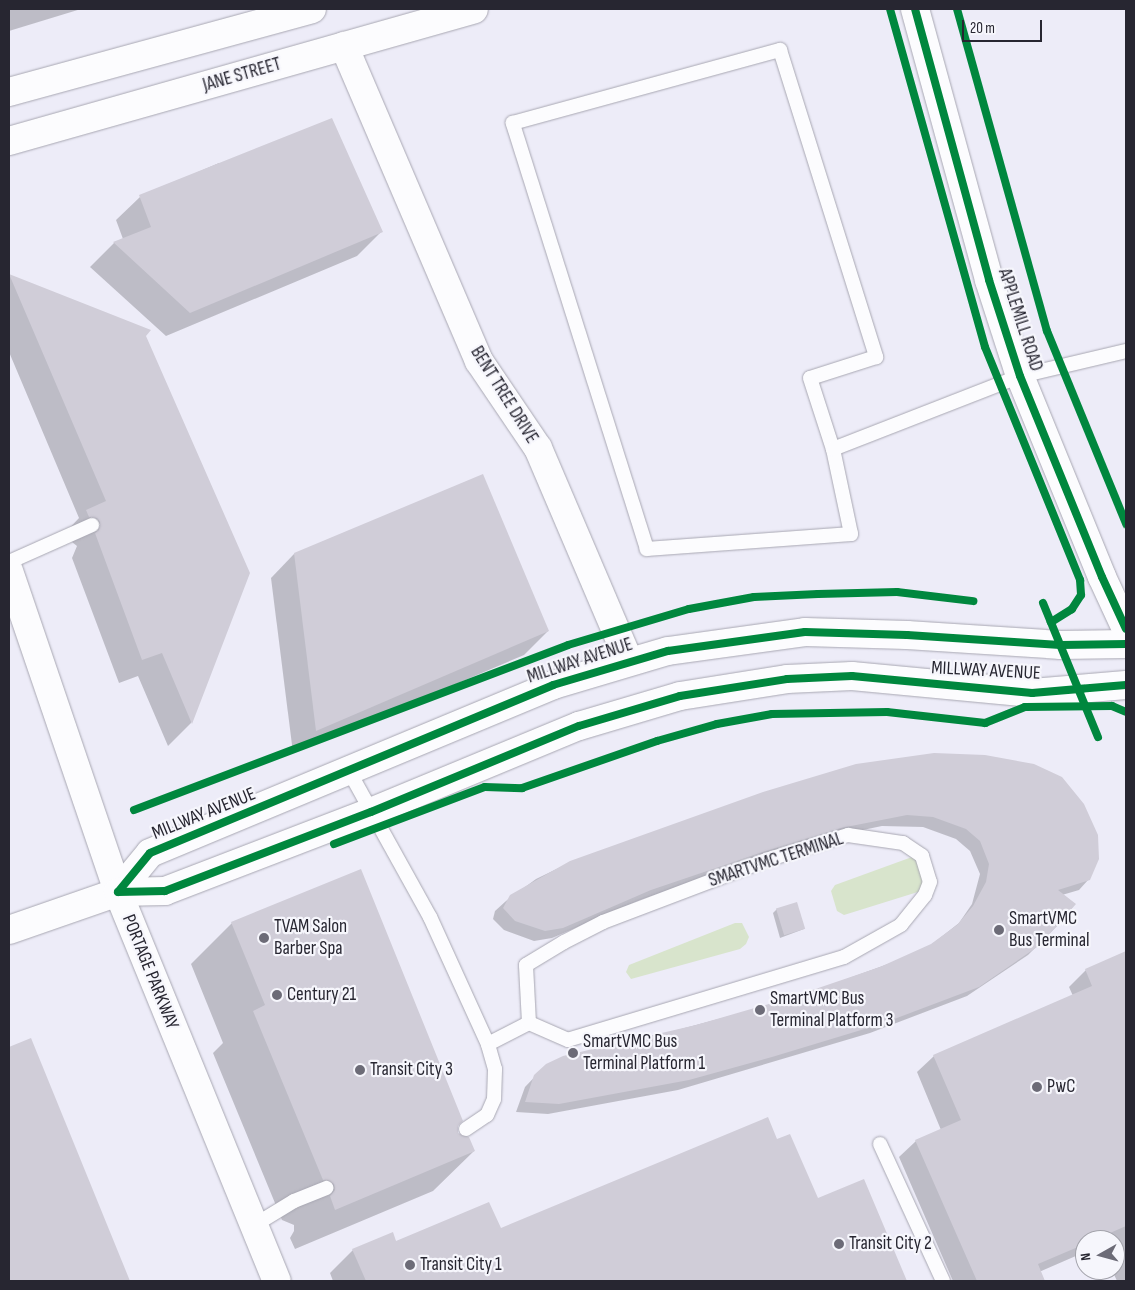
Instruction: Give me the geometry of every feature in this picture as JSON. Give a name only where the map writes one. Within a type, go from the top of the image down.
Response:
[{"type":"street","points":[[9,92],[312,9]]},
{"type":"street","name":"JANE STREET","points":[[9,141],[474,9]]},
{"type":"street","name":"APPLEMILL ROAD","points":[[915,9],[989,280],[1020,376],[1102,577],[1126,629]]},
{"type":"street","name":"BENT TREE DRIVE","points":[[344,46],[479,361],[538,448],[629,660]]},
{"type":"street","name":"PORTAGE PARKWAY","points":[[9,572],[118,892],[277,1281]]},
{"type":"street","name":"MILLWAY AVENUE","points":[[118,892],[150,853],[553,685],[629,660],[668,651],[804,632],[907,634],[1061,645],[1126,644]]},
{"type":"street","name":"MILLWAY AVENUE","points":[[9,930],[118,892],[165,891],[371,812],[579,726],[680,696],[787,679],[852,676],[1032,692],[1126,685]]},
{"type":"lane","points":[[780,50],[876,357],[810,378],[833,448],[851,534],[647,549],[513,123],[780,50]]},
{"type":"lane","points":[[833,448],[1020,376],[1126,351]]},
{"type":"lane","points":[[9,562],[92,525]]},
{"type":"lane","points":[[349,771],[430,917],[488,1044],[495,1069],[494,1098],[487,1115],[466,1129]]},
{"type":"lane","name":"SMARTVMC TERMINAL","points":[[848,835],[903,843],[922,856],[930,882],[926,895],[901,925],[844,957],[568,1040],[529,1023],[526,965],[603,922],[766,860],[848,835]]},
{"type":"lane","points":[[488,1044],[529,1023]]},
{"type":"lane","points":[[880,1144],[943,1281]]},
{"type":"lane","points":[[253,1226],[294,1201],[326,1188]]},
{"type":"green space","points":[[912,857],[918,860],[924,883],[921,891],[844,915],[837,911],[831,891],[835,885]]},
{"type":"green space","points":[[735,923],[742,923],[749,937],[746,944],[740,949],[631,979],[626,972],[629,965]]},
{"type":"building","points":[[332,118],[383,232],[190,313],[113,242],[151,227],[139,195]]},
{"type":"building","points":[[9,274],[151,330],[146,336],[250,573],[192,724],[162,653],[142,660],[95,533],[99,530],[100,522],[97,518],[89,517],[86,510],[106,501]]},
{"type":"building","points":[[483,474],[549,631],[316,731],[294,553]]},
{"type":"building","name":"SmartVMC Bus Terminal","points":[[934,753],[985,755],[1034,764],[1062,777],[1084,804],[1098,835],[1099,859],[1090,880],[1058,890],[1076,904],[1040,945],[979,987],[881,1024],[689,1080],[559,1104],[525,1102],[534,1075],[546,1064],[563,1056],[696,1025],[786,999],[880,967],[931,944],[957,925],[973,906],[986,882],[989,864],[980,841],[966,829],[933,817],[907,815],[841,828],[763,852],[651,890],[563,928],[545,931],[515,921],[503,908],[510,895],[570,861],[763,792],[856,764]]},
{"type":"building","name":"Transit City 3","points":[[361,869],[463,1121],[458,1126],[458,1133],[469,1137],[475,1151],[335,1210],[330,1196],[335,1190],[334,1184],[323,1180],[253,1011],[265,1005],[231,922]]},
{"type":"building","points":[[797,902],[805,929],[784,935],[776,908]]},
{"type":"building","name":"PwC","points":[[1126,951],[1126,1226],[1117,1230],[1075,1230],[1075,1248],[1038,1264],[1045,1281],[977,1281],[915,1140],[961,1120],[933,1055],[1092,986],[1085,969]]},
{"type":"building","points":[[31,1038],[130,1281],[9,1281],[9,1047]]},
{"type":"building","points":[[768,1117],[777,1139],[790,1134],[818,1198],[864,1179],[907,1281],[366,1281],[352,1249],[393,1232],[396,1241],[489,1202],[501,1228]]},
{"type":"cycle path","points":[[890,9],[985,347],[1080,580],[1081,595],[1072,609],[1051,622]]},
{"type":"cycle path","points":[[915,9],[989,280],[1020,376],[1102,577],[1126,629]]},
{"type":"cycle path","points":[[957,9],[1047,331],[1126,524]]},
{"type":"cycle path","points":[[134,810],[568,645],[689,609],[754,597],[818,594],[897,592],[973,601]]},
{"type":"cycle path","points":[[1043,603],[1098,737]]},
{"type":"cycle path","points":[[118,892],[150,853],[553,685],[668,651],[805,632],[907,635],[1061,645],[1126,644]]},
{"type":"cycle path","points":[[118,892],[165,891],[371,812],[579,726],[680,696],[787,679],[852,676],[1032,693],[1126,685]]},
{"type":"cycle path","points":[[334,844],[485,787],[522,788],[657,741],[717,724],[772,714],[887,712],[985,723],[1025,707],[1112,706],[1126,712]]},
{"type":"place","name":"SmartVMC Bus Terminal","points":[[999,930]]},
{"type":"place","name":"TVAM Salon Barber Spa","points":[[264,938]]},
{"type":"place","name":"Century 21","points":[[277,995]]},
{"type":"place","name":"SmartVMC Bus Terminal Platform 3","points":[[760,1010]]},
{"type":"place","name":"SmartVMC Bus Terminal Platform 1","points":[[573,1053]]},
{"type":"place","name":"Transit City 3","points":[[360,1070]]},
{"type":"place","name":"PwC","points":[[1037,1087]]},
{"type":"place","name":"Transit City 2","points":[[839,1244]]},
{"type":"place","name":"Transit City 1","points":[[410,1265]]}]
